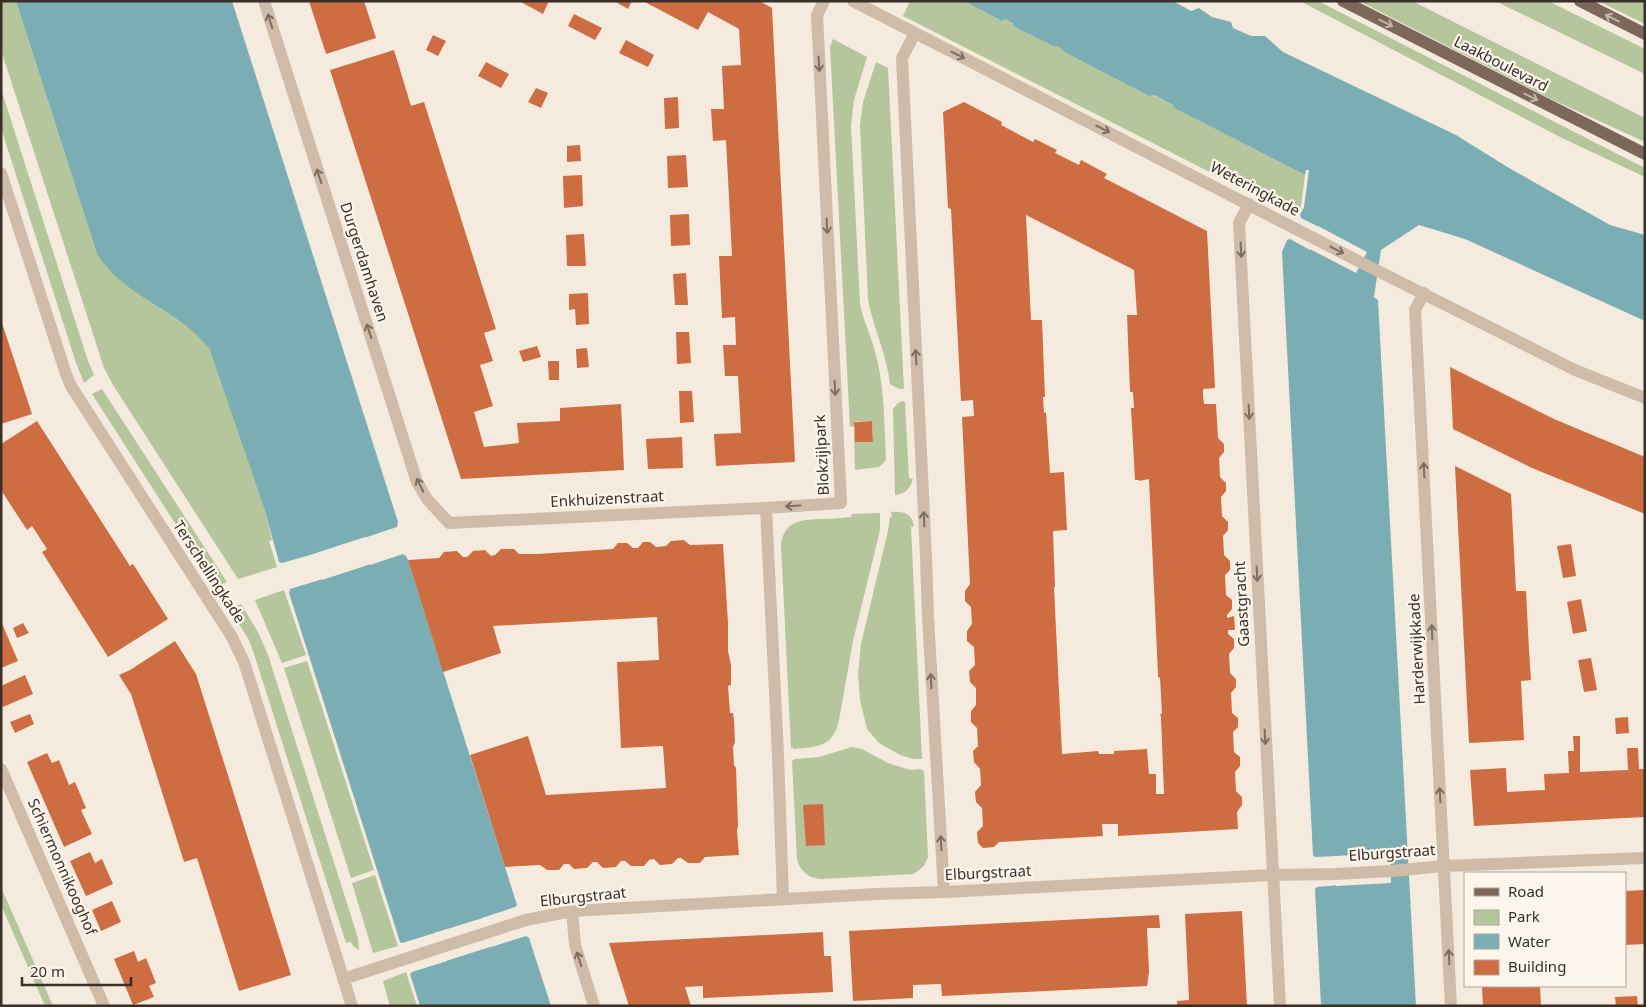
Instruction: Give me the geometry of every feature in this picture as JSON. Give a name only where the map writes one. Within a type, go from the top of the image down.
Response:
[{"type":"main road","name":"Laakboulevard","points":[[1343,1],[1645,154]]},
{"type":"main road","points":[[1580,1],[1645,34]]},
{"type":"street","name":"Durgerdamhaven","points":[[264,1],[418,482],[427,499],[449,523]]},
{"type":"street","name":"Blokzijlpark","points":[[766,508],[841,503],[817,15],[824,1]]},
{"type":"street","name":"Weteringkade","points":[[860,3],[1313,238],[1574,370],[1645,398]]},
{"type":"street","points":[[915,33],[902,58],[928,616],[944,892]]},
{"type":"street","name":"Terschellingkade","points":[[1,173],[71,386],[232,638],[244,662],[352,1006]]},
{"type":"street","name":"Gaastgracht","points":[[1249,204],[1239,223],[1280,1006]]},
{"type":"street","name":"Harderwijkkade","points":[[1424,293],[1415,310],[1451,1006]]},
{"type":"street","name":"Enkhuizenstraat","points":[[449,523],[766,508]]},
{"type":"street","points":[[766,508],[783,899]]},
{"type":"street","name":"Schiermonnikooghof","points":[[1,769],[104,1006]]},
{"type":"street","name":"Elburgstraat","points":[[343,979],[526,920],[572,911],[1273,875],[1336,874],[1444,866],[1645,858]]},
{"type":"street","points":[[572,911],[574,945],[594,1006]]},
{"type":"green space","points":[[1,1],[16,1],[97,254],[123,282],[189,327],[213,355],[264,508],[272,540],[269,541],[277,567],[238,579],[113,385],[104,368],[1,50]]},
{"type":"green space","points":[[910,1],[964,1],[1002,21],[1005,19],[1014,24],[1014,26],[1055,47],[1057,46],[1064,52],[1149,96],[1153,95],[1173,105],[1174,108],[1305,175],[1301,206],[1296,216],[903,16]]},
{"type":"green space","points":[[1300,1],[1318,1],[1645,168],[1645,177],[1562,138]]},
{"type":"green space","points":[[1359,1],[1412,1],[1645,118],[1645,142],[1553,100]]},
{"type":"green space","points":[[1495,1],[1548,1],[1645,49],[1645,74]]},
{"type":"green space","points":[[1598,1],[1645,1],[1645,24]]},
{"type":"green space","points":[[833,39],[867,57],[854,100],[851,126],[860,304],[878,362],[883,404],[886,460],[879,467],[855,470],[854,435],[856,442],[873,442],[872,421],[855,421],[855,426],[850,427],[830,47]]},
{"type":"green space","points":[[876,62],[888,68],[904,389],[899,389],[890,384],[868,299],[860,125],[863,102]]},
{"type":"green space","points":[[1,89],[94,375],[84,383],[1,128]]},
{"type":"green space","points":[[102,389],[227,582],[216,587],[92,394]]},
{"type":"green space","points":[[905,402],[909,478],[913,479],[907,490],[895,495],[893,409],[898,403]]},
{"type":"green space","points":[[891,512],[906,514],[911,518],[914,526],[911,527],[922,759],[913,759],[900,755],[879,743],[867,729],[860,700],[858,673],[861,644],[890,517],[892,517]]},
{"type":"green space","points":[[880,513],[880,530],[853,641],[836,729],[833,736],[822,744],[809,748],[793,749],[793,747],[791,748],[781,544],[783,536],[790,526],[800,521],[851,517],[852,514]]},
{"type":"green space","points":[[284,590],[306,655],[282,663],[255,600]]},
{"type":"green space","points":[[241,604],[258,632],[268,655],[358,938],[359,950],[351,942],[346,943],[255,657],[249,640],[230,610]]},
{"type":"green space","points":[[307,661],[374,870],[351,878],[284,668]]},
{"type":"green space","points":[[852,747],[862,749],[888,763],[910,770],[920,769],[924,771],[928,857],[924,866],[914,874],[821,879],[808,875],[800,867],[797,859],[792,761],[795,759],[819,757]]},
{"type":"green space","points":[[375,875],[398,946],[373,953],[352,883]]},
{"type":"green space","points":[[1,887],[53,1006],[45,1006],[1,905]]},
{"type":"green space","points":[[406,972],[417,1006],[390,1006],[383,981]]},
{"type":"water","points":[[16,1],[232,1],[398,522],[397,527],[361,539],[370,565],[403,554],[408,560],[517,905],[482,918],[491,947],[526,936],[529,938],[551,1006],[420,1006],[410,974],[447,961],[438,932],[400,942],[289,593],[290,589],[326,578],[317,553],[282,563],[279,562],[264,508],[210,350],[184,324],[122,282],[108,269],[97,254]]},
{"type":"water","points":[[964,1],[1173,1],[1191,11],[1199,8],[1212,17],[1231,22],[1233,28],[1251,36],[1265,36],[1283,52],[1456,135],[1509,168],[1610,225],[1645,235],[1645,321],[1465,239],[1419,225],[1381,250],[1374,297],[1378,300],[1416,1006],[1321,1006],[1315,889],[1317,887],[1340,885],[1338,856],[1315,857],[1313,855],[1282,252],[1287,240],[1290,239],[1310,250],[1321,228],[1301,218],[1300,215],[1304,207],[1309,170],[1306,170],[1305,175],[1174,108],[1173,105],[1154,95],[1149,96],[1064,52],[1057,46],[1055,47],[1013,26],[1014,24],[1005,19],[1002,21]]},
{"type":"pier","points":[[1318,226],[1367,252],[1356,273],[1308,248]]},
{"type":"pier","points":[[365,537],[366,539],[364,540],[371,562],[373,561],[374,563],[322,580],[321,577],[323,577],[316,556],[313,554]]},
{"type":"pier","points":[[1390,853],[1391,883],[1336,886],[1335,856]]},
{"type":"pier","points":[[486,917],[487,919],[485,920],[493,944],[495,943],[496,945],[443,962],[442,960],[444,959],[437,935],[435,936],[434,933]]},
{"type":"building","points":[[309,1],[364,1],[376,38],[326,54]]},
{"type":"building","points":[[519,1],[549,1],[543,14]]},
{"type":"building","points":[[614,1],[632,1],[628,9]]},
{"type":"building","points":[[643,1],[759,1],[772,8],[795,462],[716,466],[714,434],[741,433],[738,376],[725,376],[723,345],[736,345],[735,317],[722,318],[719,256],[732,256],[726,140],[713,141],[711,109],[724,109],[722,66],[741,65],[739,29],[708,12],[698,30]]},
{"type":"building","points":[[574,14],[602,28],[595,40],[568,26]]},
{"type":"building","points":[[433,35],[446,41],[438,56],[426,50]]},
{"type":"building","points":[[626,40],[654,55],[648,67],[619,53]]},
{"type":"building","points":[[394,50],[411,106],[424,102],[496,329],[484,333],[493,361],[480,365],[493,406],[474,412],[484,447],[519,443],[517,423],[560,421],[560,408],[621,404],[624,470],[461,479],[330,70]]},
{"type":"building","points":[[486,62],[509,74],[501,88],[478,76]]},
{"type":"building","points":[[536,88],[548,93],[541,108],[528,102]]},
{"type":"building","points":[[678,97],[679,128],[665,129],[664,98]]},
{"type":"building","points":[[964,102],[1002,122],[1001,125],[1033,142],[1035,139],[1057,150],[1055,153],[1079,165],[1081,160],[1107,174],[1104,178],[1207,231],[1215,388],[1203,389],[1203,396],[1204,404],[1216,404],[1218,438],[1224,444],[1224,452],[1219,458],[1220,477],[1226,483],[1226,491],[1221,497],[1222,516],[1228,522],[1228,530],[1223,536],[1224,555],[1230,561],[1230,570],[1225,575],[1226,595],[1232,600],[1232,609],[1227,618],[1234,616],[1235,630],[1228,630],[1228,634],[1234,639],[1234,648],[1229,654],[1230,673],[1236,679],[1236,687],[1231,693],[1232,713],[1238,718],[1238,727],[1233,732],[1234,752],[1240,757],[1240,766],[1235,772],[1236,791],[1242,797],[1242,805],[1237,812],[1238,829],[1118,836],[1118,824],[1102,824],[1103,836],[999,842],[994,847],[983,848],[978,843],[977,832],[983,826],[982,808],[976,802],[975,792],[981,785],[980,769],[974,762],[973,751],[978,746],[977,728],[971,722],[971,711],[976,705],[976,688],[970,682],[969,671],[975,665],[974,647],[967,641],[967,631],[972,624],[971,607],[965,601],[965,591],[970,584],[962,417],[974,416],[973,400],[961,401],[951,209],[948,208],[943,112]],"holes":[[[1026,215],[1134,270],[1137,315],[1127,315],[1130,392],[1133,392],[1134,408],[1131,408],[1135,480],[1149,479],[1158,678],[1160,677],[1162,714],[1160,714],[1164,794],[1156,794],[1156,774],[1149,774],[1147,749],[1114,751],[1114,754],[1099,754],[1098,751],[1062,754],[1053,531],[1067,530],[1064,472],[1050,473],[1046,412],[1044,413],[1043,397],[1045,397],[1042,320],[1031,320]]]},
{"type":"building","points":[[580,145],[581,161],[567,162],[567,146]]},
{"type":"building","points":[[686,155],[688,187],[668,188],[667,156]]},
{"type":"building","points":[[582,175],[583,206],[564,208],[563,176]]},
{"type":"building","points":[[689,214],[690,245],[671,246],[670,215]]},
{"type":"building","points":[[584,234],[586,266],[567,266],[566,235]]},
{"type":"building","points":[[686,273],[688,305],[675,305],[673,274]]},
{"type":"building","points":[[588,293],[589,324],[576,325],[575,309],[569,310],[569,294]]},
{"type":"building","points":[[1,320],[32,414],[1,424]]},
{"type":"building","points":[[676,332],[689,332],[691,363],[677,364]]},
{"type":"building","points":[[537,346],[541,357],[523,362],[519,351]]},
{"type":"building","points":[[587,348],[589,367],[577,368],[576,349]]},
{"type":"building","points":[[548,361],[559,361],[559,380],[549,380]]},
{"type":"building","points":[[1450,367],[1554,419],[1645,457],[1645,514],[1532,468],[1453,429]]},
{"type":"building","points":[[679,391],[692,391],[694,422],[680,423]]},
{"type":"building","points":[[37,421],[130,566],[133,564],[168,619],[108,657],[42,552],[47,549],[32,526],[27,530],[1,490],[1,444]]},
{"type":"building","points":[[872,421],[873,442],[855,442],[854,422]]},
{"type":"building","points":[[682,437],[683,468],[648,469],[646,439]]},
{"type":"building","points":[[1455,466],[1511,494],[1516,591],[1526,591],[1531,680],[1521,681],[1524,740],[1469,743]]},
{"type":"building","points":[[684,540],[690,545],[723,544],[728,651],[731,665],[731,685],[728,686],[730,713],[733,713],[734,720],[735,742],[733,747],[734,765],[736,768],[739,855],[705,857],[700,863],[688,863],[678,858],[672,864],[660,865],[654,859],[649,860],[644,866],[631,866],[625,861],[621,861],[616,867],[603,868],[597,862],[593,862],[587,868],[574,869],[569,864],[564,864],[559,870],[547,870],[540,865],[505,867],[470,755],[528,736],[546,795],[666,788],[663,746],[621,748],[617,662],[659,660],[657,617],[493,626],[501,653],[443,672],[408,560],[439,558],[444,552],[457,551],[463,557],[467,557],[473,551],[485,550],[491,556],[501,549],[514,549],[519,554],[537,554],[613,549],[618,543],[627,543],[633,548],[638,548],[643,542],[650,542],[656,547],[666,546],[671,541]]},
{"type":"building","points":[[1571,544],[1576,576],[1563,578],[1557,546]]},
{"type":"building","points":[[1581,599],[1587,631],[1573,634],[1567,602]]},
{"type":"building","points":[[1,621],[18,661],[1,668]]},
{"type":"building","points":[[23,623],[29,633],[17,638],[13,628]]},
{"type":"building","points":[[175,641],[196,674],[291,975],[239,991],[197,858],[184,862],[131,694],[119,675]]},
{"type":"building","points":[[1591,658],[1597,690],[1584,692],[1578,660]]},
{"type":"building","points":[[25,675],[33,694],[3,707],[1,703],[1,686]]},
{"type":"building","points":[[30,714],[34,724],[15,733],[10,722]]},
{"type":"building","points":[[1628,717],[1629,733],[1616,734],[1615,718]]},
{"type":"building","points":[[1573,736],[1580,736],[1580,772],[1628,770],[1627,748],[1638,748],[1639,769],[1645,769],[1645,817],[1474,826],[1470,770],[1506,768],[1507,792],[1545,790],[1544,774],[1569,773],[1568,751],[1574,751]]},
{"type":"building","points":[[47,753],[52,763],[59,760],[69,785],[75,782],[86,808],[81,810],[92,834],[64,847],[27,762]]},
{"type":"building","points":[[823,804],[825,845],[806,846],[803,805]]},
{"type":"building","points":[[90,852],[95,863],[102,859],[113,884],[86,896],[70,861]]},
{"type":"building","points":[[1645,890],[1645,944],[1626,945],[1626,891]]},
{"type":"building","points":[[112,901],[121,922],[101,931],[92,910]]},
{"type":"building","points":[[1242,911],[1247,1006],[1177,1006],[1177,1001],[1189,1000],[1185,914]]},
{"type":"building","points":[[1159,915],[1160,928],[1147,928],[1149,972],[1147,986],[942,996],[941,984],[913,985],[913,998],[853,1001],[849,931]]},
{"type":"building","points":[[823,932],[824,956],[831,956],[833,992],[703,998],[703,986],[685,987],[691,1006],[629,1006],[609,943]]},
{"type":"building","points":[[134,951],[138,962],[146,958],[156,983],[149,986],[154,997],[133,1005],[114,959]]},
{"type":"building","points":[[1482,987],[1540,987],[1541,1006],[1483,1006]]},
{"type":"building","points":[[1637,996],[1638,1006],[1616,1006],[1615,997]]}]
